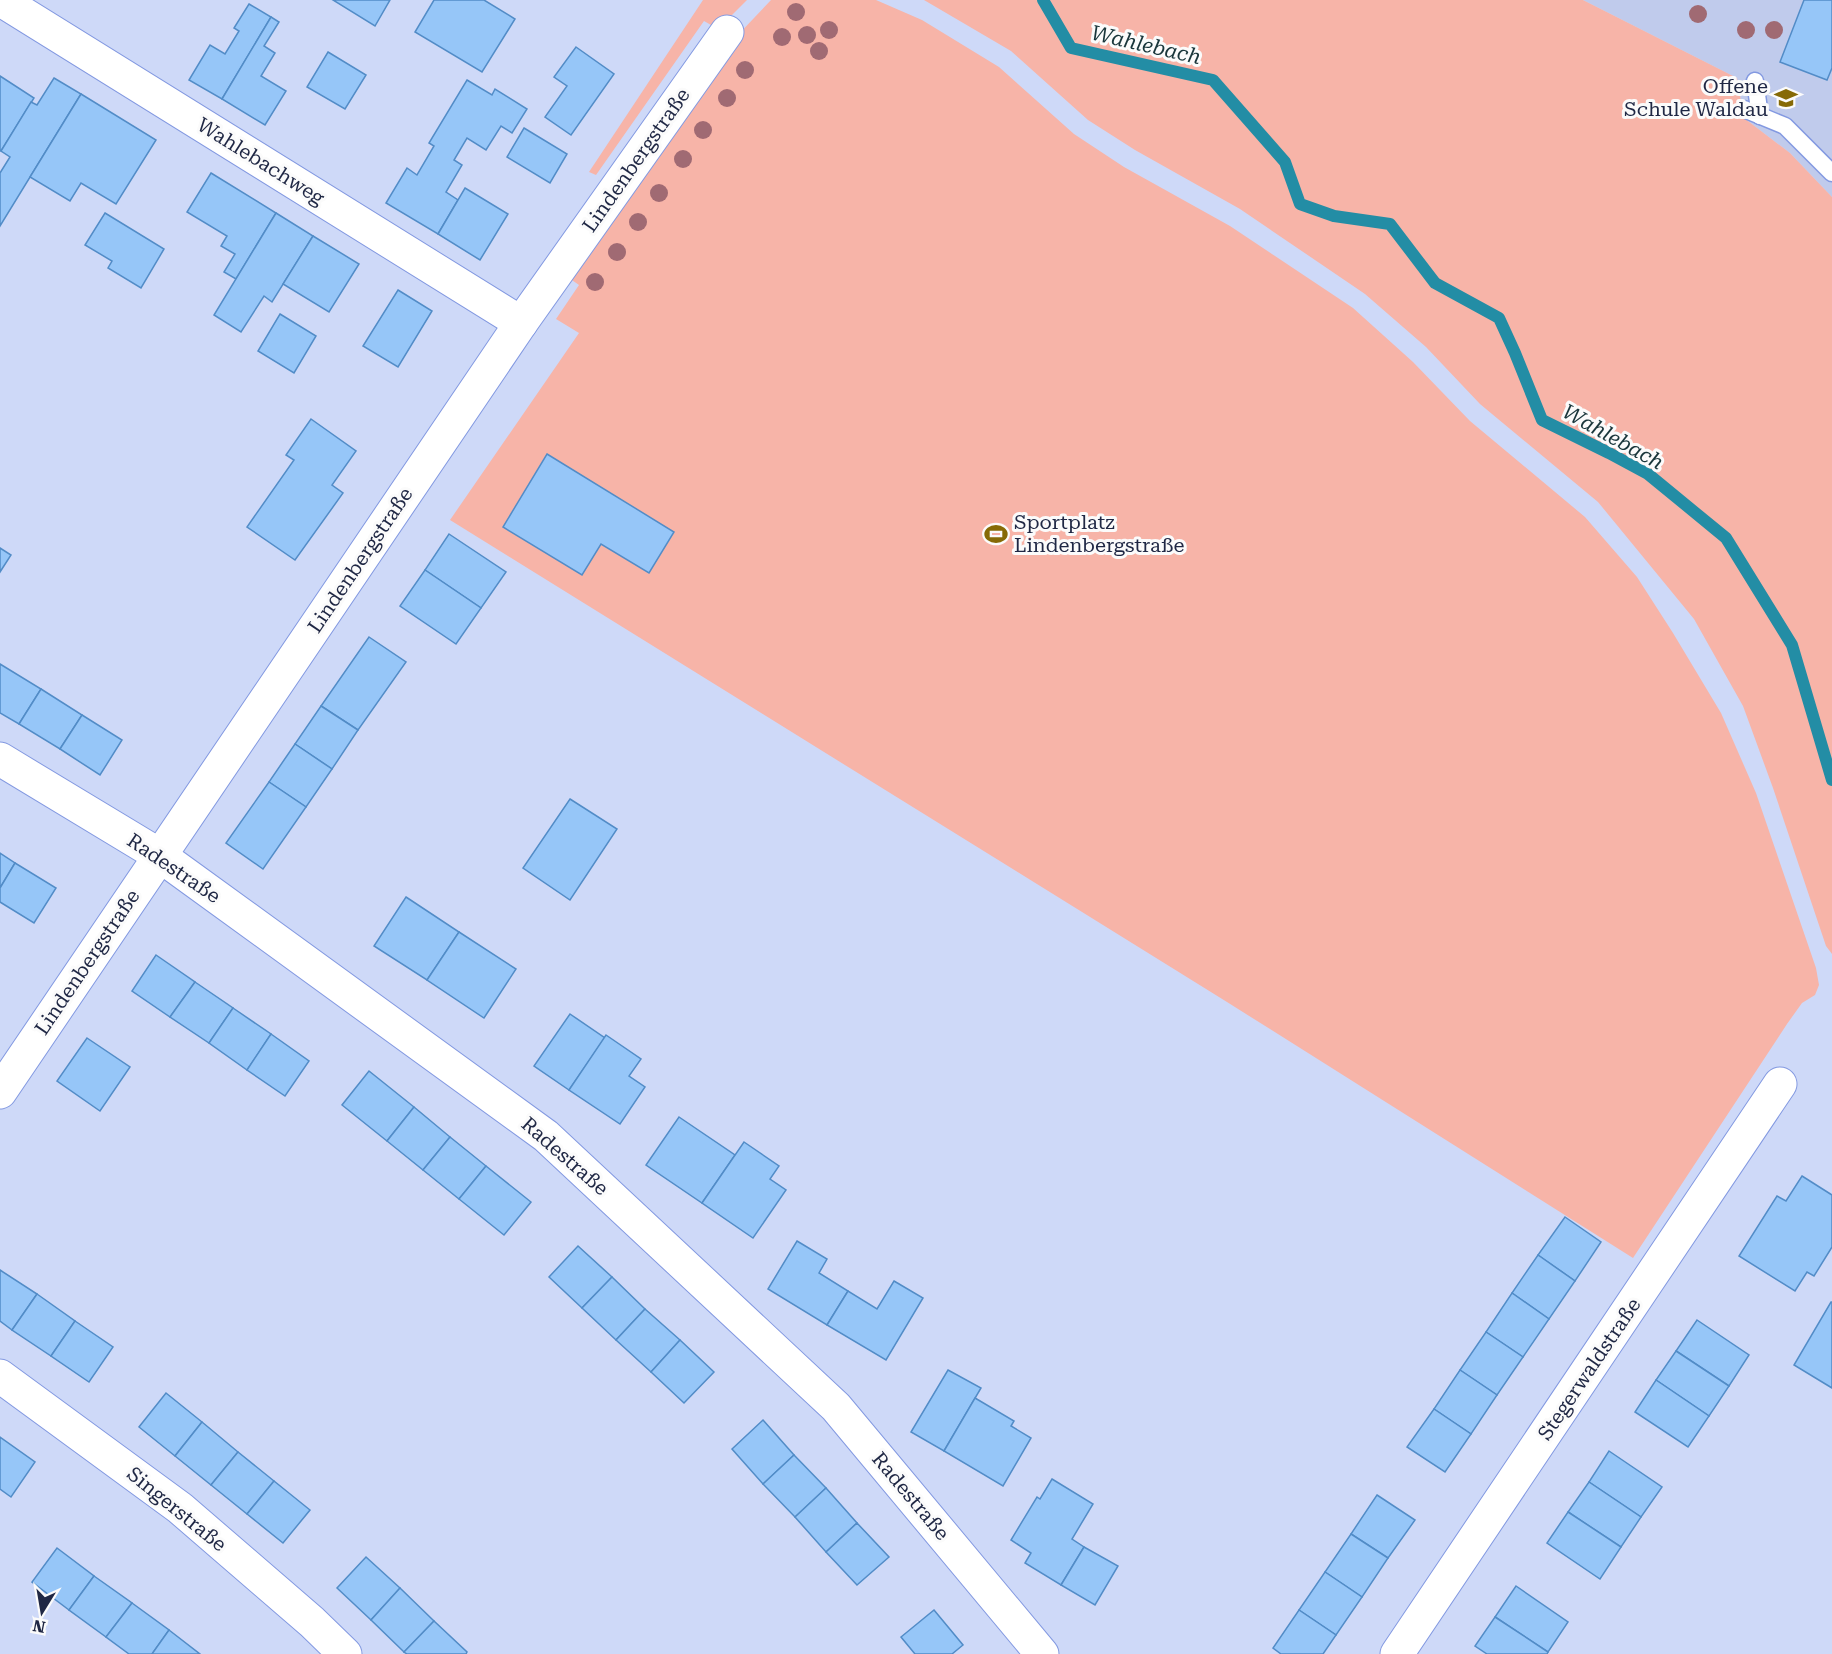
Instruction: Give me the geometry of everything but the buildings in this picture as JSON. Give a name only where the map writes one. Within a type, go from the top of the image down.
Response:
[{"type":"street","name":"Wahlebachweg","points":[[0,0],[521,323]]},
{"type":"street","name":"Lindenbergstraße","points":[[0,1092],[521,323],[727,32]]},
{"type":"street","name":"Radestraße","points":[[0,759],[159,855],[546,1136],[836,1407],[1042,1654]]},
{"type":"street","name":"Stegerwaldstraße","points":[[1397,1654],[1780,1084]]},
{"type":"street","name":"Singerstraße","points":[[0,1376],[180,1508],[312,1622],[345,1654]]},
{"type":"lane","points":[[1755,81],[1761,116]]},
{"type":"lane","points":[[1744,109],[1785,126],[1832,173]]},
{"type":"shaded area","points":[[703,0],[747,0],[718,29],[704,21],[596,175],[589,172]]},
{"type":"shaded area","name":"Sportplatz Lindenbergstraße","points":[[771,0],[876,0],[922,20],[999,67],[1074,134],[1124,167],[1230,226],[1353,308],[1413,362],[1470,421],[1585,517],[1637,577],[1721,713],[1756,793],[1816,968],[1819,985],[1815,995],[1802,1003],[1787,1024],[1633,1258],[1227,1002],[450,520],[579,333],[556,319],[579,285],[569,278],[734,39]]},
{"type":"shaded area","points":[[924,0],[1583,0],[1737,78],[1744,118],[1790,153],[1832,197],[1832,954],[1826,946],[1743,706],[1694,619],[1598,502],[1480,404],[1426,347],[1365,294],[1240,209],[1135,150],[1088,120],[1011,51]]},
{"type":"shaded area","name":"Offene Schule Waldau","points":[[1583,0],[1832,0],[1832,197],[1790,153],[1744,118],[1737,78]]},
{"type":"waterway","name":"Wahlebach","points":[[1043,0],[1071,48],[1213,80],[1285,162],[1300,204],[1334,216],[1390,224],[1435,283],[1499,318],[1542,420],[1648,474],[1726,538],[1792,645],[1832,780]]},
{"type":"place","name":"Offene Schule Waldau","points":[[1786,98]]},
{"type":"place","name":"Sportplatz Lindenbergstraße","points":[[996,534]]}]
